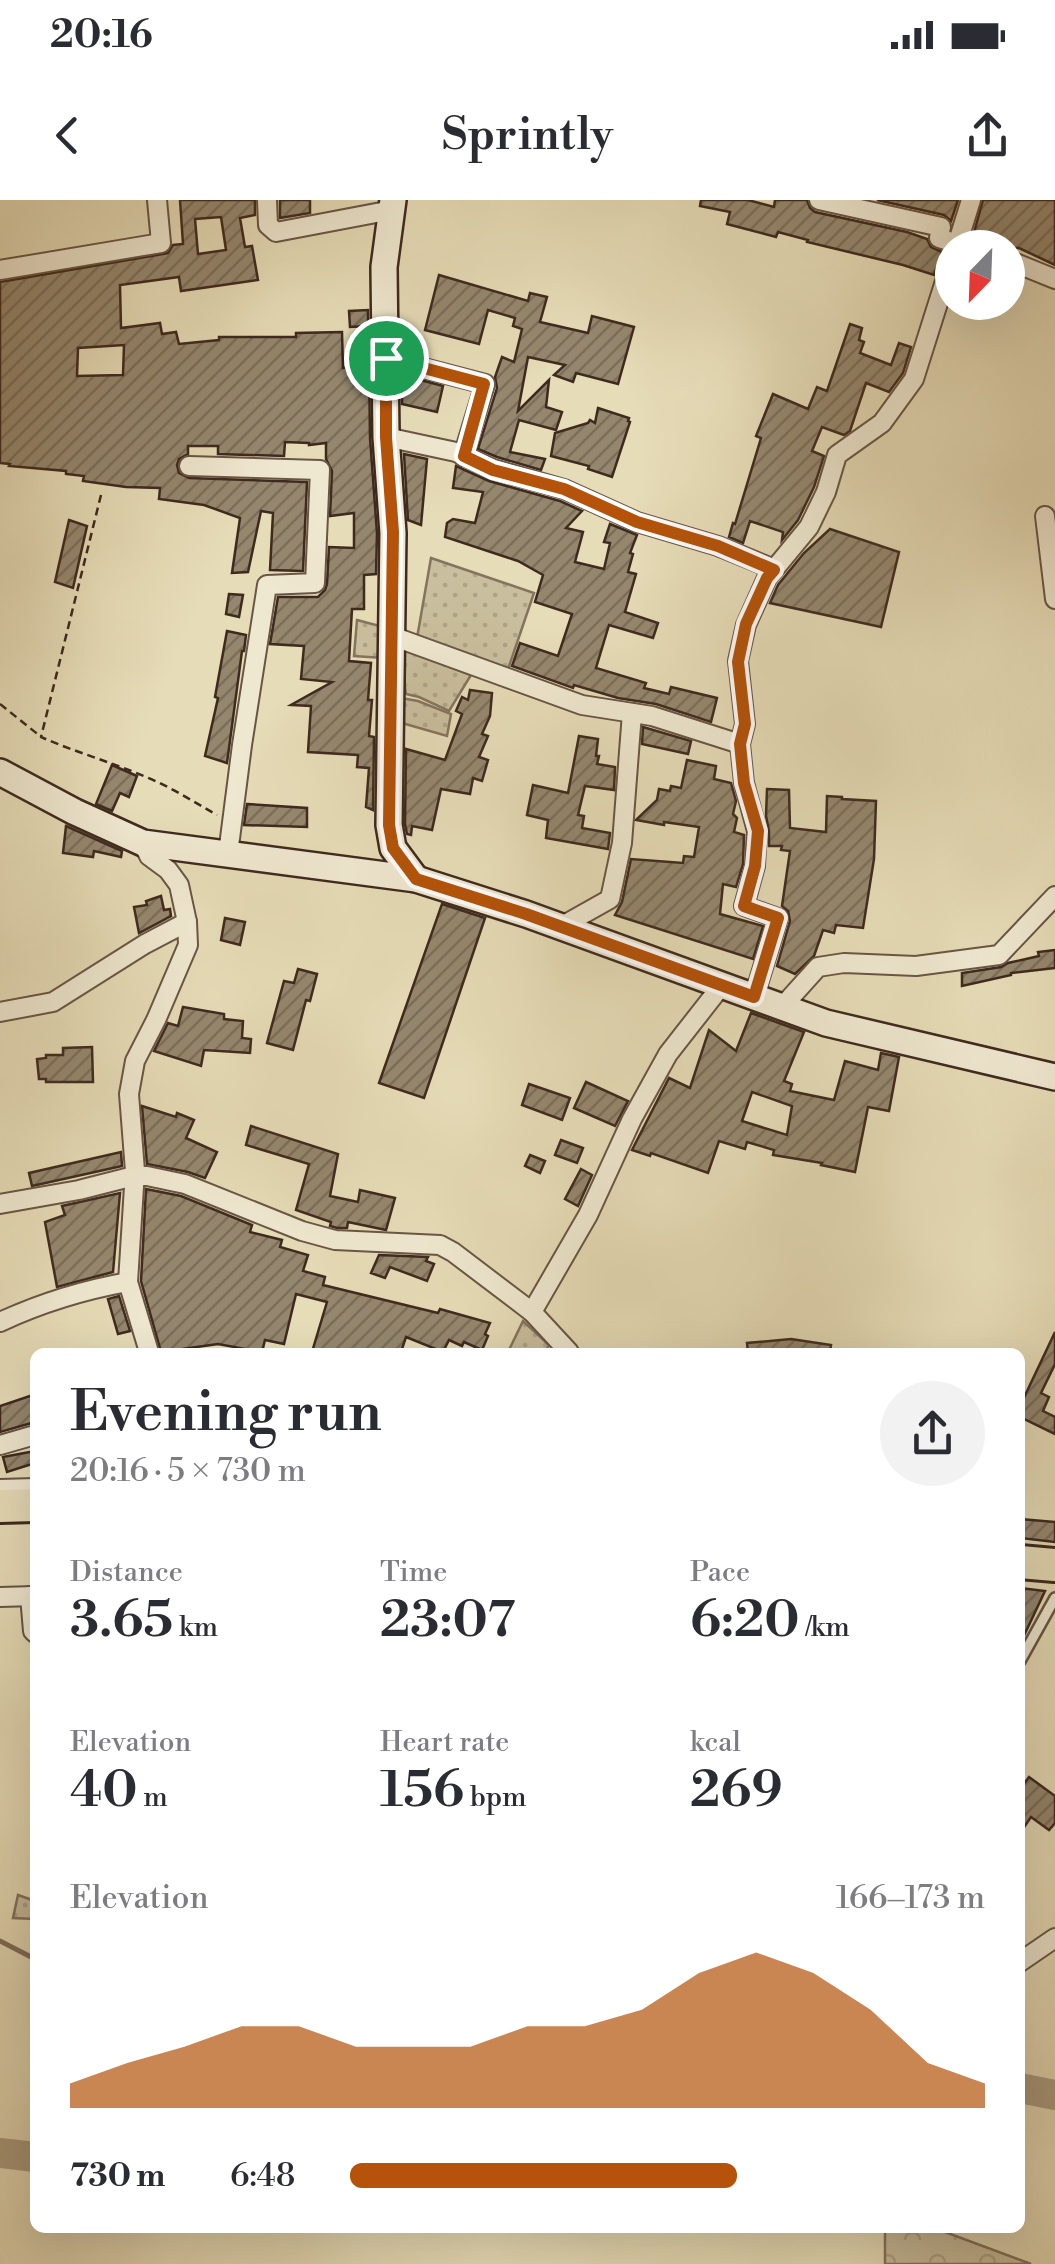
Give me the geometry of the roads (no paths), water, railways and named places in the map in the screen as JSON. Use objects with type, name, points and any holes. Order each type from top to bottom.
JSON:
[{"type":"highway","points":[[0,1506],[30,1505]]},
{"type":"highway","points":[[1025,1562],[1055,1565]]},
{"type":"main road","points":[[393,205],[384,268],[386,437],[393,532],[389,825],[393,848],[416,879]]},
{"type":"main road","points":[[0,772],[143,843],[416,879],[562,926],[826,1023],[1055,1077]]},
{"type":"street","points":[[0,270],[161,243],[157,200]]},
{"type":"street","points":[[267,200],[268,225],[276,232],[393,205]]},
{"type":"street","points":[[819,200],[855,204],[940,230]]},
{"type":"street","points":[[964,230],[971,200]]},
{"type":"street","points":[[1025,267],[1055,280]]},
{"type":"street","points":[[754,997],[778,918],[744,906],[755,866],[758,831],[744,783],[740,744],[745,724],[738,662],[746,624],[767,578],[809,527],[826,492],[837,455],[882,422],[914,379],[935,318]]},
{"type":"street","points":[[386,358],[484,384],[464,456]]},
{"type":"street","points":[[386,437],[464,456],[493,470],[564,489],[637,522],[718,546],[774,570]]},
{"type":"street","points":[[189,466],[320,470],[315,583],[268,585],[228,854]]},
{"type":"street","points":[[1044,516],[1055,599]]},
{"type":"street","points":[[392,636],[582,705],[652,716],[740,744]]},
{"type":"street","points":[[562,926],[610,899],[622,843],[632,713]]},
{"type":"street","points":[[143,843],[149,856],[168,870],[179,885],[188,946],[135,1062],[130,1094],[134,1176],[128,1282],[148,1348]]},
{"type":"street","points":[[782,1007],[818,967],[916,966],[998,955],[1046,913],[1055,896]]},
{"type":"street","points":[[0,1012],[52,1002],[187,922]]},
{"type":"street","points":[[532,1312],[588,1214],[632,1118],[668,1054],[722,985]]},
{"type":"street","points":[[0,1204],[134,1176],[185,1184],[302,1231],[335,1240],[440,1245],[532,1312],[564,1348]]},
{"type":"street","points":[[0,1322],[90,1289],[128,1282]]},
{"type":"street","points":[[0,1445],[30,1436]]},
{"type":"street","points":[[0,1489],[30,1488]]},
{"type":"street","points":[[0,1520],[30,1520]]},
{"type":"street","points":[[0,1596],[30,1596]]},
{"type":"street","points":[[1025,1959],[1055,1938]]},
{"type":"lane","points":[[1025,1652],[1055,1598]]},
{"type":"waterway","points":[[0,1941],[30,1956]]},
{"type":"waterway","points":[[1025,2089],[1055,2095]]},
{"type":"waterway","points":[[0,2153],[30,2156]]}]
